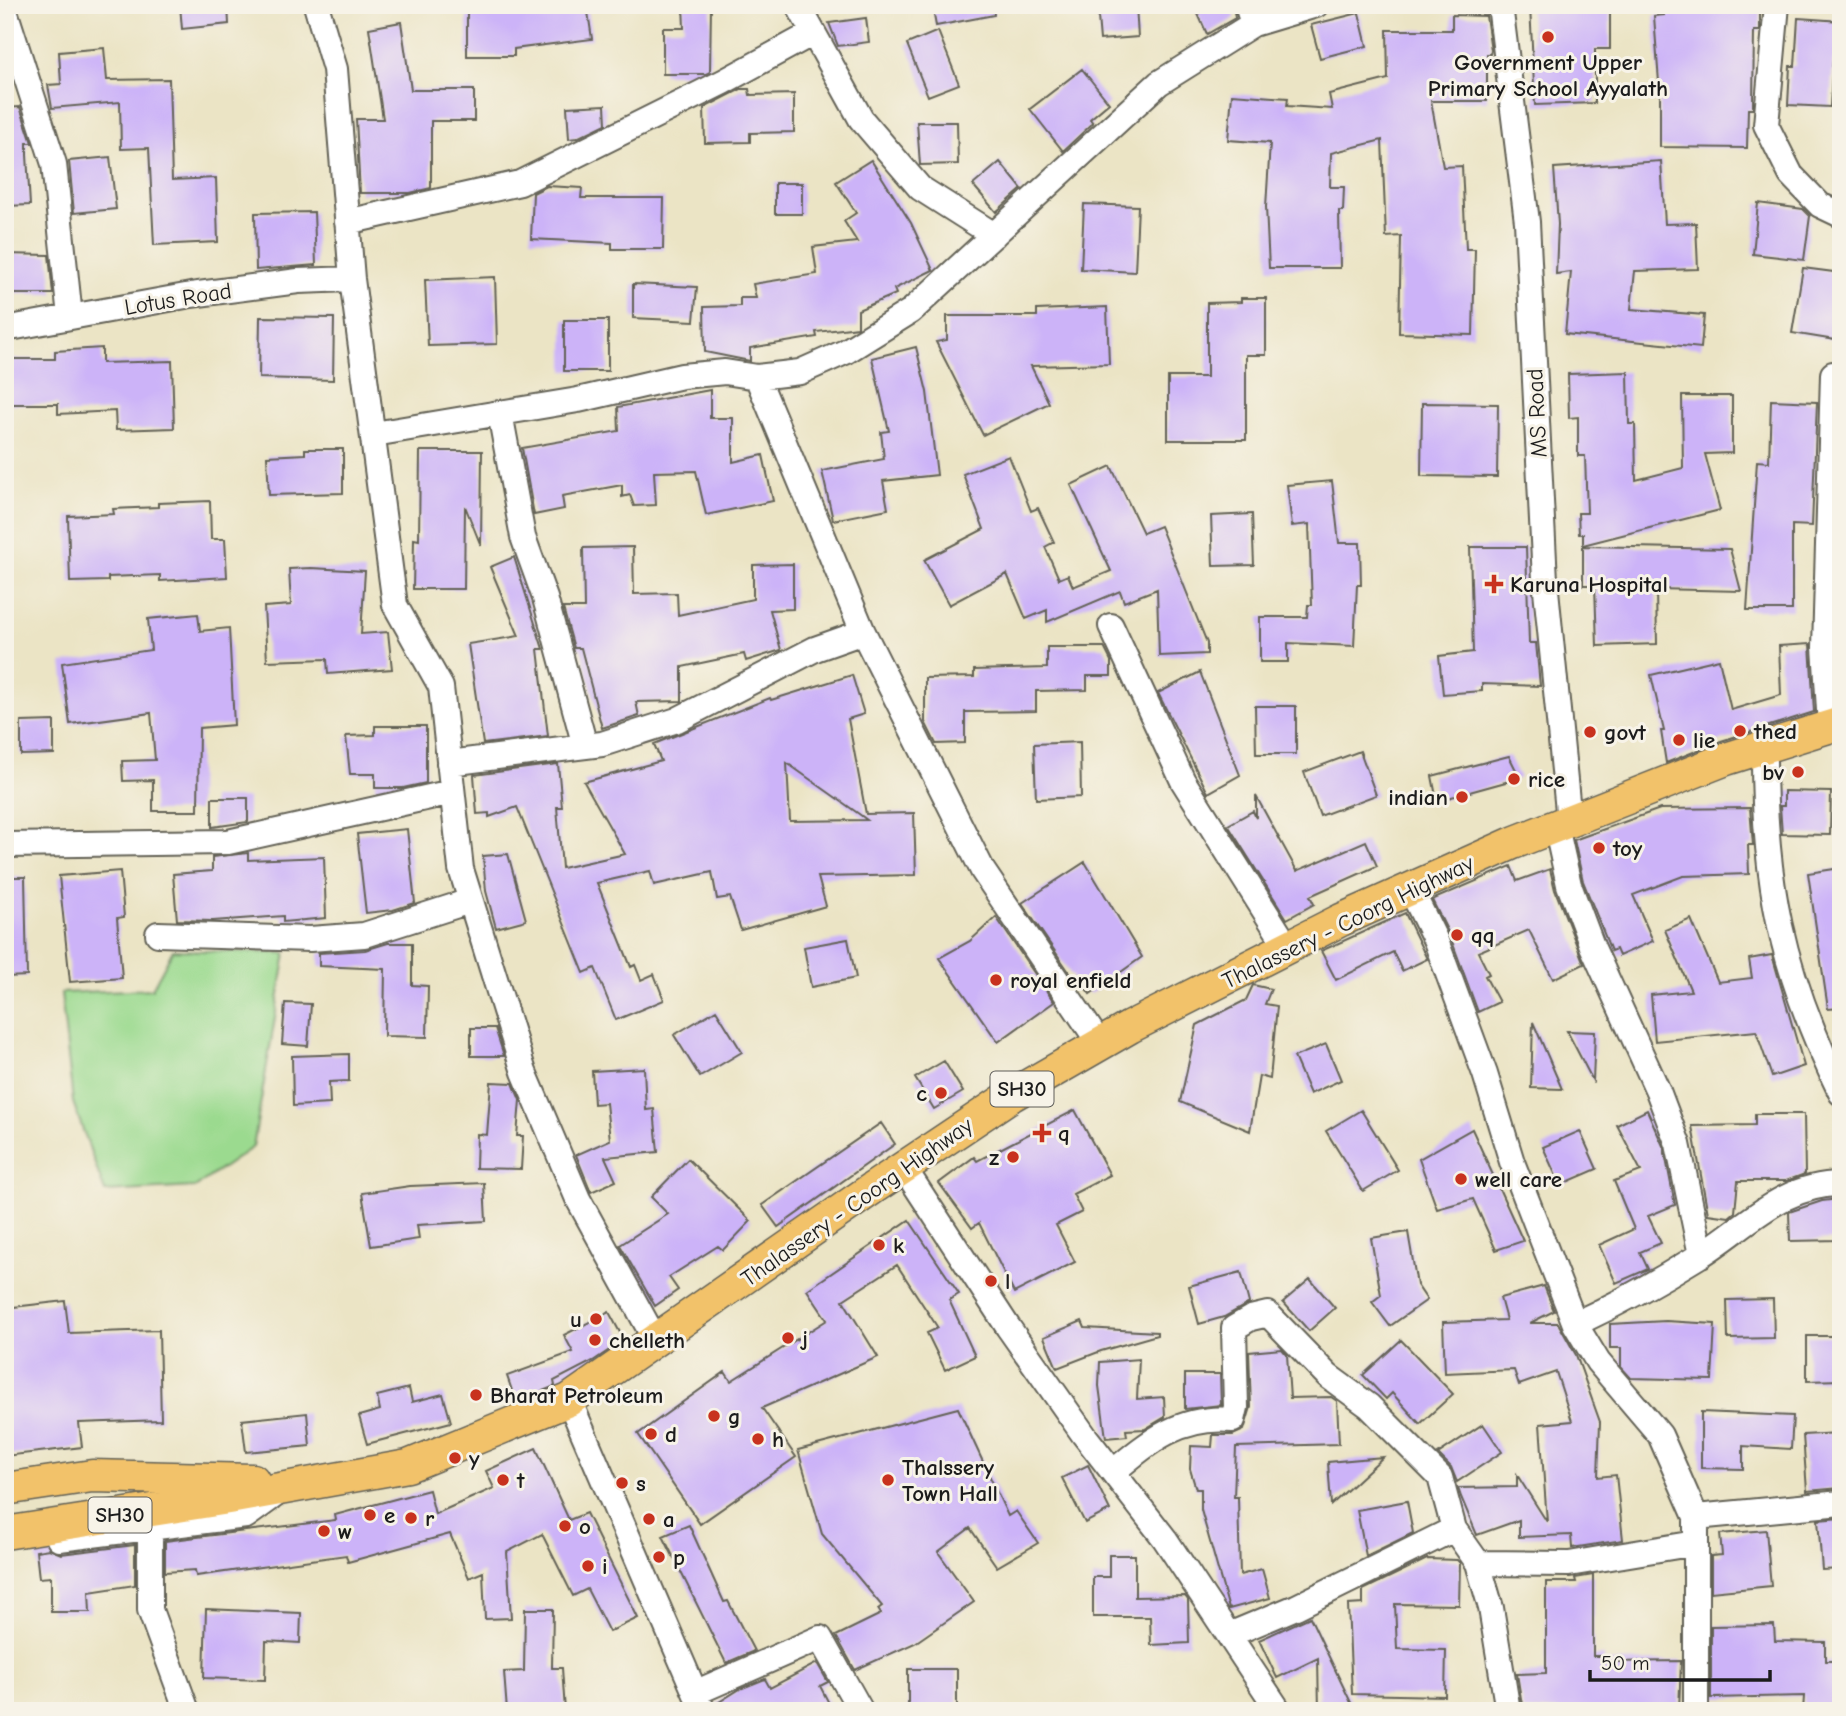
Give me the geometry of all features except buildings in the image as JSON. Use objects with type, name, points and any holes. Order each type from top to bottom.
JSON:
[{"type":"main road","name":"Thalassery - Coorg Highway","points":[[5,1533],[235,1497],[408,1466],[569,1400],[1039,1077],[1100,1044],[1288,948],[1411,890],[1562,824],[1764,746],[1835,724]]},
{"type":"main road","points":[[5,1489],[92,1476],[317,1481]]},
{"type":"street","points":[[316,5],[335,69],[352,279],[396,605],[441,687],[461,869],[524,1072],[578,1199],[656,1341]]},
{"type":"street","points":[[799,5],[861,119],[920,188],[994,236]]},
{"type":"street","points":[[374,435],[578,400],[682,376],[724,372],[757,377],[800,372],[845,352],[911,311],[1159,83],[1250,14],[1316,5]]},
{"type":"street","name":"MS Road","points":[[1500,5],[1527,222],[1545,580],[1562,824],[1569,885],[1591,946],[1658,1091],[1678,1144],[1701,1255]]},
{"type":"street","points":[[1777,5],[1766,125],[1791,175],[1820,205],[1841,215]]},
{"type":"street","points":[[5,11],[54,164],[69,317]]},
{"type":"street","points":[[347,222],[520,183],[723,82],[813,33]]},
{"type":"street","name":"Lotus Road","points":[[5,329],[191,295],[298,281],[352,279]]},
{"type":"street","points":[[1835,724],[1825,647],[1833,374],[1841,374]]},
{"type":"street","points":[[757,377],[863,632],[983,871],[1100,1044]]},
{"type":"street","points":[[500,413],[523,537],[545,598],[585,746]]},
{"type":"street","points":[[1111,625],[1184,781],[1288,948]]},
{"type":"street","points":[[449,763],[602,744],[677,720],[815,649],[863,632]]},
{"type":"street","points":[[1764,746],[1763,818],[1772,893],[1783,950],[1812,1034],[1841,1093]]},
{"type":"street","points":[[5,845],[228,842],[452,792]]},
{"type":"street","points":[[1411,890],[1436,941],[1485,1074],[1512,1162],[1575,1324],[1598,1362],[1660,1435],[1696,1517],[1696,1711]]},
{"type":"street","points":[[158,934],[310,939],[363,935],[470,901]]},
{"type":"street","points":[[904,1168],[1007,1327],[1165,1539],[1279,1711]]},
{"type":"street","points":[[1575,1324],[1619,1303],[1701,1255],[1748,1219],[1786,1195],[1825,1184],[1841,1184]]},
{"type":"street","points":[[1113,1472],[1142,1448],[1180,1424],[1212,1418],[1233,1420],[1236,1407],[1234,1328],[1251,1318],[1268,1314],[1328,1376],[1368,1406],[1440,1477],[1454,1529],[1478,1563],[1496,1635],[1508,1711]]},
{"type":"street","points":[[569,1400],[700,1701],[820,1638],[861,1711]]},
{"type":"street","points":[[5,1547],[246,1516],[286,1487]]},
{"type":"street","points":[[1696,1517],[1841,1503]]},
{"type":"street","points":[[150,1528],[150,1610],[187,1711]]},
{"type":"street","points":[[1229,1635],[1296,1607],[1454,1529]]},
{"type":"street","points":[[1478,1563],[1569,1564],[1696,1543]]},
{"type":"green space","points":[[173,950],[286,953],[253,1147],[195,1187],[105,1192],[73,1102],[61,993],[152,989]]},
{"type":"place","name":"Government Upper Primary School Ayyalath","points":[[1548,37]]},
{"type":"place","name":"Karuna Hospital","points":[[1494,584]]},
{"type":"place","name":"thed","points":[[1740,731]]},
{"type":"place","name":"govt","points":[[1590,732]]},
{"type":"place","name":"lie","points":[[1679,740]]},
{"type":"place","name":"bv","points":[[1798,772]]},
{"type":"place","name":"rice","points":[[1514,779]]},
{"type":"place","name":"indian","points":[[1462,797]]},
{"type":"place","name":"toy","points":[[1599,848]]},
{"type":"place","name":"qq","points":[[1457,935]]},
{"type":"place","name":"royal enfield","points":[[996,980]]},
{"type":"place","name":"c","points":[[941,1093]]},
{"type":"place","name":"q","points":[[1042,1133]]},
{"type":"place","name":"z","points":[[1013,1157]]},
{"type":"place","name":"well care","points":[[1461,1179]]},
{"type":"place","name":"k","points":[[879,1245]]},
{"type":"place","name":"l","points":[[991,1281]]},
{"type":"place","name":"u","points":[[596,1319]]},
{"type":"place","name":"j","points":[[788,1338]]},
{"type":"place","name":"chelleth","points":[[595,1340]]},
{"type":"place","name":"Bharat Petroleum","points":[[476,1395]]},
{"type":"place","name":"g","points":[[714,1416]]},
{"type":"place","name":"d","points":[[651,1434]]},
{"type":"place","name":"h","points":[[758,1439]]},
{"type":"place","name":"y","points":[[455,1458]]},
{"type":"place","name":"t","points":[[503,1480]]},
{"type":"place","name":"Thalssery Town Hall","points":[[888,1480]]},
{"type":"place","name":"s","points":[[622,1483]]},
{"type":"place","name":"e","points":[[370,1515]]},
{"type":"place","name":"r","points":[[411,1518]]},
{"type":"place","name":"a","points":[[649,1519]]},
{"type":"place","name":"o","points":[[565,1526]]},
{"type":"place","name":"w","points":[[324,1531]]},
{"type":"place","name":"p","points":[[659,1557]]},
{"type":"place","name":"i","points":[[588,1566]]}]
